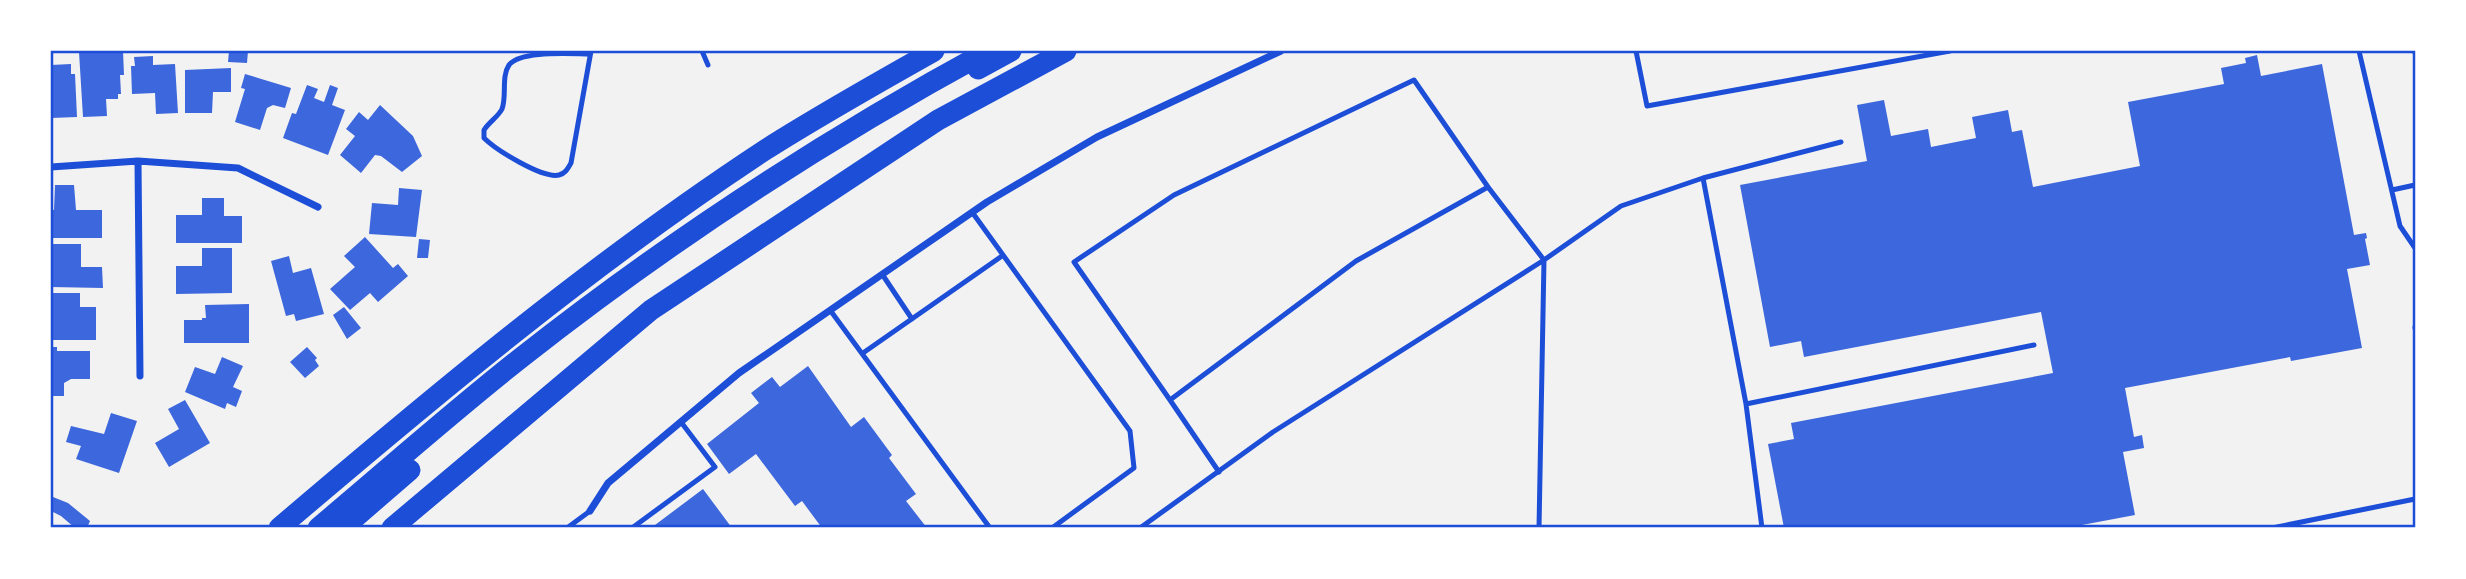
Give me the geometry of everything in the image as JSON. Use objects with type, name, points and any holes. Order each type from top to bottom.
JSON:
[{"type":"highway","points":[[279,528],[426,403],[624,250],[765,150],[934,51]]},
{"type":"highway","points":[[318,528],[521,358],[637,271],[748,192],[911,93],[988,51]]},
{"type":"highway","points":[[342,528],[514,381],[612,302],[862,132],[1011,51]]},
{"type":"highway","points":[[392,528],[651,310],[938,120],[1066,51]]},
{"type":"street","points":[[590,511],[608,483],[739,373],[972,212],[1097,137],[1281,51]]},
{"type":"street","points":[[138,161],[139,376]]},
{"type":"street","points":[[51,167],[138,161],[237,168],[318,207]]},
{"type":"lane","points":[[702,51],[708,65]]},
{"type":"lane","points":[[1636,51],[1647,106],[1950,51]]},
{"type":"lane","points":[[2358,51],[2400,226],[2415,248]]},
{"type":"lane","points":[[590,52],[571,163],[566,172],[558,176],[541,173],[492,146],[484,138],[484,130],[497,117],[503,106],[509,65],[529,55],[590,52]]},
{"type":"lane","points":[[1219,471],[1074,262],[1174,195],[1415,80],[1488,187],[1544,260],[1539,528]]},
{"type":"lane","points":[[1140,528],[1273,432],[1544,260],[1620,206],[1703,178],[1841,142]]},
{"type":"lane","points":[[1703,178],[1746,404],[1762,528]]},
{"type":"lane","points":[[2392,190],[2415,186]]},
{"type":"lane","points":[[1170,400],[1356,261],[1488,187]]},
{"type":"lane","points":[[972,212],[1130,431],[1134,468],[1052,528]]},
{"type":"lane","points":[[863,353],[1002,256]]},
{"type":"lane","points":[[882,274],[912,318]]},
{"type":"lane","points":[[830,310],[990,528]]},
{"type":"lane","points":[[1746,404],[2034,345]]},
{"type":"lane","points":[[632,528],[715,467],[681,422]]},
{"type":"lane","points":[[2272,528],[2415,499]]},
{"type":"lane","points":[[567,528],[590,511]]},
{"type":"building","points":[[123,51],[124,75],[120,75],[121,94],[118,94],[118,99],[106,99],[107,116],[83,117],[79,52]]},
{"type":"building","points":[[229,51],[248,51],[247,63],[228,62]]},
{"type":"building","points":[[2257,55],[2261,76],[2322,64],[2354,235],[2366,233],[2367,238],[2370,265],[2347,269],[2362,348],[2291,361],[2290,357],[2125,388],[2134,437],[2142,435],[2144,448],[2123,452],[2135,515],[2066,528],[1784,528],[1768,444],[1794,439],[1791,423],[2053,373],[2041,312],[1804,357],[1801,341],[1770,347],[1740,185],[1867,161],[1857,105],[1884,100],[1891,136],[1928,129],[1931,147],[1976,138],[1972,117],[2008,110],[2012,132],[2022,130],[2033,187],[2140,166],[2128,102],[2224,84],[2221,68],[2246,63],[2245,58]]},
{"type":"building","points":[[153,56],[153,65],[175,64],[178,113],[156,114],[155,93],[132,94],[131,66],[135,66],[134,57]]},
{"type":"building","points":[[71,64],[71,74],[75,74],[77,117],[51,118],[51,65]]},
{"type":"building","points":[[231,68],[231,92],[213,92],[212,113],[185,113],[185,70]]},
{"type":"building","points":[[245,74],[291,88],[285,108],[273,105],[267,108],[260,130],[235,122],[245,89],[241,88]]},
{"type":"building","points":[[307,85],[318,89],[314,98],[324,102],[330,85],[338,88],[332,105],[345,110],[328,155],[283,138],[292,113],[296,114]]},
{"type":"building","points":[[380,105],[413,136],[422,156],[402,172],[381,156],[375,155],[361,173],[340,155],[355,136],[346,129],[359,112],[368,120]]},
{"type":"building","points":[[55,185],[74,185],[76,210],[102,210],[102,238],[51,238],[51,210],[54,210]]},
{"type":"building","points":[[399,188],[422,190],[416,237],[369,234],[372,203],[398,205]]},
{"type":"building","points":[[202,198],[224,198],[224,216],[242,216],[242,243],[176,243],[176,215],[202,215]]},
{"type":"building","points":[[365,237],[393,268],[398,264],[408,276],[378,302],[370,293],[350,310],[330,289],[355,267],[344,256]]},
{"type":"building","points":[[419,239],[430,240],[428,258],[417,258]]},
{"type":"building","points":[[51,244],[81,244],[81,267],[102,267],[103,288],[51,287]]},
{"type":"building","points":[[202,248],[232,248],[232,293],[176,294],[176,266],[202,266]]},
{"type":"building","points":[[289,256],[293,273],[311,268],[324,314],[296,321],[294,314],[286,316],[271,261]]},
{"type":"building","points":[[51,293],[80,293],[80,307],[96,307],[96,340],[51,340]]},
{"type":"building","points":[[249,304],[249,343],[184,343],[184,320],[206,318],[205,305]]},
{"type":"building","points":[[344,307],[361,328],[347,339],[333,315]]},
{"type":"building","points":[[51,347],[57,347],[57,351],[90,351],[90,379],[71,379],[64,383],[64,396],[51,396]]},
{"type":"building","points":[[307,347],[317,358],[315,360],[319,366],[305,378],[290,362]]},
{"type":"building","points":[[222,357],[243,366],[233,387],[242,391],[236,407],[227,403],[225,409],[185,392],[195,367],[215,374]]},
{"type":"building","points":[[808,366],[851,427],[864,417],[892,455],[889,458],[916,494],[906,501],[927,528],[822,528],[802,501],[795,506],[756,454],[729,474],[707,444],[759,403],[751,393],[772,377],[780,387]]},
{"type":"building","points":[[185,400],[210,443],[169,467],[155,443],[179,429],[168,409]]},
{"type":"building","points":[[111,413],[137,421],[119,473],[76,459],[81,446],[66,442],[71,426],[104,434]]},
{"type":"building","points":[[703,489],[732,528],[651,528]]},
{"type":"building","points":[[53,497],[68,503],[90,521],[87,528],[75,528],[51,511]]}]
